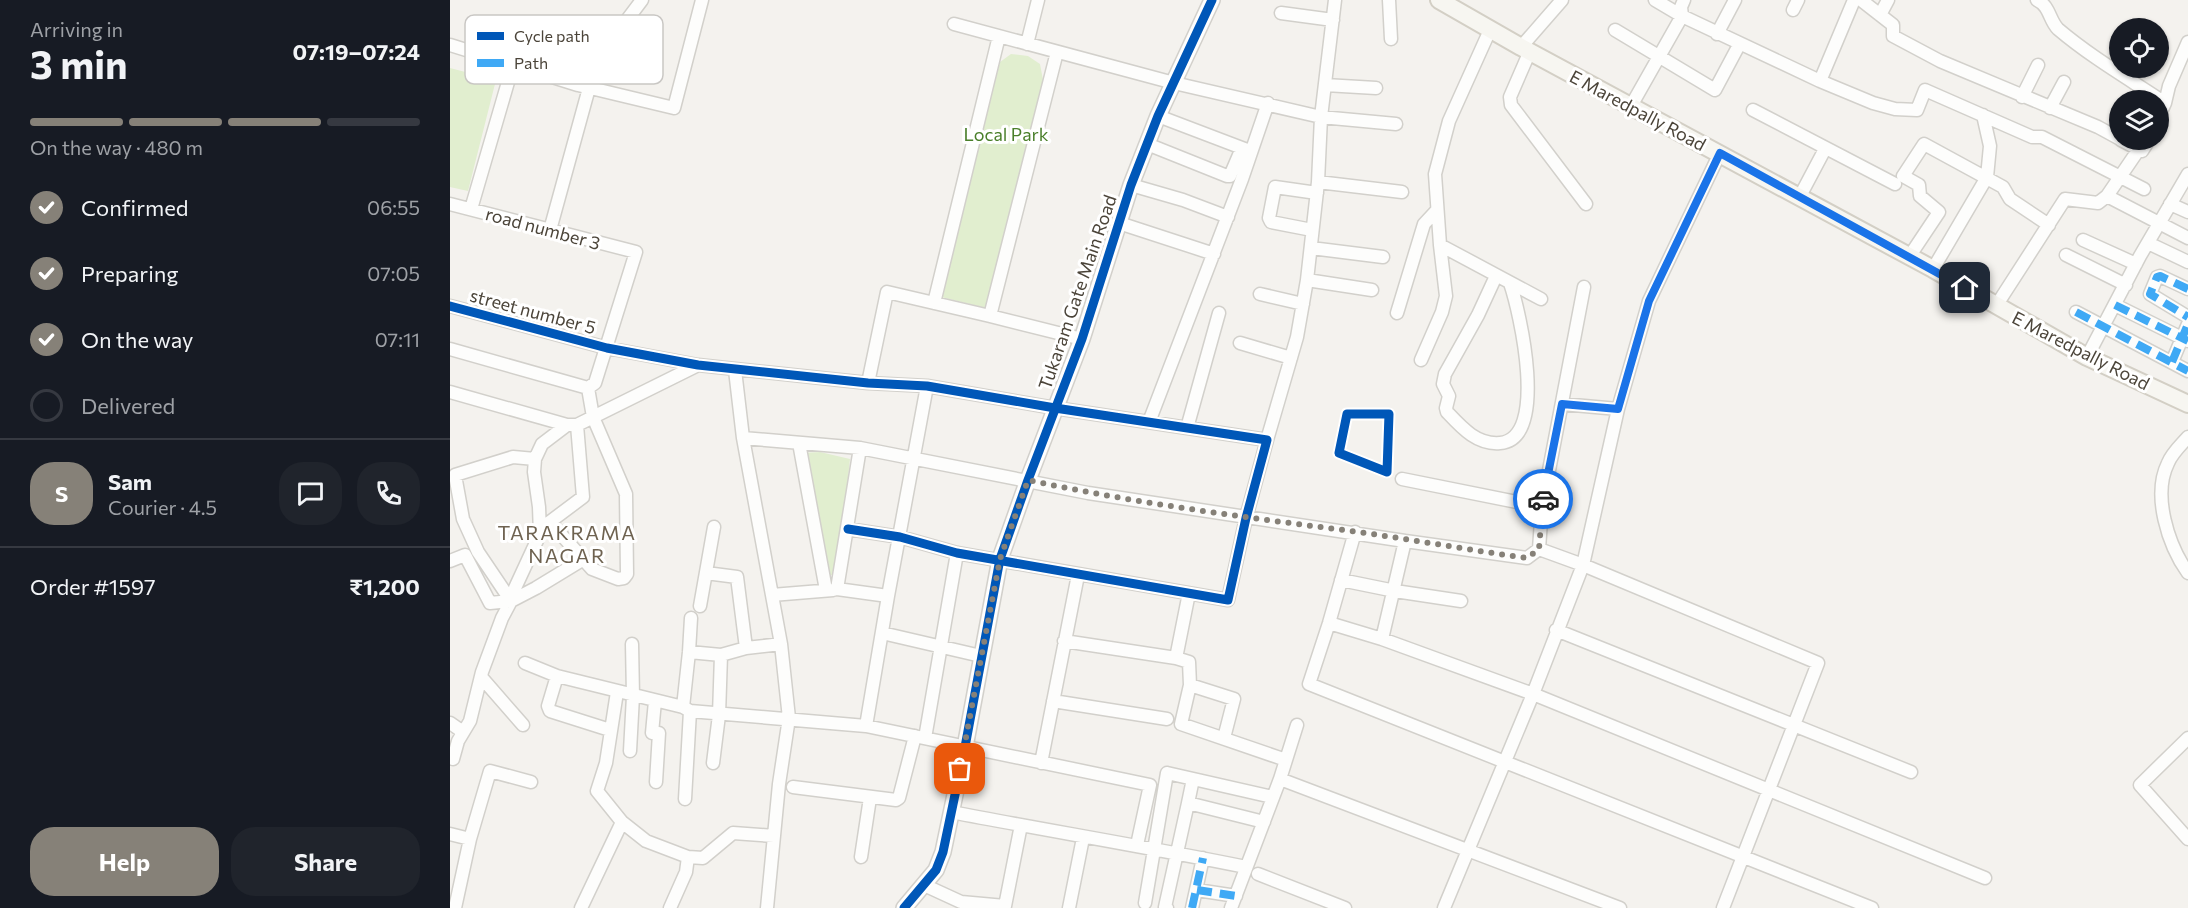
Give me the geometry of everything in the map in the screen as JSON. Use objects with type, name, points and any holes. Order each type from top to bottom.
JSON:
[{"type":"main road","name":"E Maredpally Road","points":[[1439,0],[1459,6],[1490,30],[1933,269],[2087,357],[2188,404]]},
{"type":"street","points":[[632,15],[642,0]]},
{"type":"street","points":[[576,84],[674,108],[702,0]]},
{"type":"street","points":[[1027,44],[1038,0]]},
{"type":"street","name":"Tukaram Gate Main Road","points":[[904,908],[936,870],[943,852],[1000,559],[1082,339],[1131,185],[1158,116],[1212,0]]},
{"type":"street","points":[[1389,0],[1392,39]]},
{"type":"street","points":[[1562,0],[1526,49],[1510,97],[1511,105],[1586,204]]},
{"type":"street","points":[[1655,0],[1739,45],[1872,103],[1895,109],[1917,110],[1926,90],[2032,137],[2042,136],[2144,189]]},
{"type":"street","points":[[1631,106],[1682,16],[1681,7],[1684,0]]},
{"type":"street","points":[[1717,34],[1736,0]]},
{"type":"street","points":[[1820,81],[1854,0]]},
{"type":"street","points":[[1861,0],[1893,25],[1893,36],[1940,61],[2109,133]]},
{"type":"street","points":[[1880,15],[1888,0]]},
{"type":"street","points":[[2037,0],[2044,3],[2055,26],[2084,50],[2145,90]]},
{"type":"street","points":[[848,529],[900,537],[957,553],[1228,600],[1246,518],[1291,358],[1303,304],[1317,187],[1330,11],[1281,13]]},
{"type":"street","points":[[954,24],[1174,83],[1322,117],[1396,124]]},
{"type":"street","points":[[1421,360],[1445,303],[1446,281],[1440,245],[1435,174],[1449,121],[1490,30]]},
{"type":"street","points":[[1615,30],[1714,90],[1739,45]]},
{"type":"street","points":[[934,303],[999,36]]},
{"type":"street","points":[[2168,90],[2188,42]]},
{"type":"street","points":[[450,45],[465,50]]},
{"type":"street","points":[[990,316],[1057,52]]},
{"type":"street","points":[[2022,97],[2038,65]]},
{"type":"street","points":[[2050,108],[2064,82]]},
{"type":"street","points":[[471,209],[507,84]]},
{"type":"street","points":[[1325,85],[1376,88]]},
{"type":"street","points":[[550,230],[583,86]]},
{"type":"street","points":[[1147,144],[1230,176],[1247,149],[1268,103]]},
{"type":"street","points":[[1753,110],[1895,184]]},
{"type":"street","points":[[1933,269],[1988,177],[1990,146],[1983,115]]},
{"type":"street","points":[[1158,116],[1247,149]]},
{"type":"street","points":[[1909,257],[1939,212],[1920,196],[1919,185],[1903,176],[1924,144],[1988,177],[2003,187],[2010,199],[2049,225]]},
{"type":"street","points":[[1149,422],[1228,217],[1247,149]]},
{"type":"street","points":[[1799,198],[1825,149]]},
{"type":"street","points":[[1996,306],[2065,199],[2098,203],[2107,196],[2138,150]]},
{"type":"street","points":[[1444,908],[1533,694],[1583,565],[1618,409],[1649,301],[1720,153]]},
{"type":"street","points":[[2087,357],[2136,264],[2188,174]]},
{"type":"street","points":[[1131,185],[1183,200],[1228,217]]},
{"type":"street","points":[[1312,230],[1271,222],[1269,218],[1275,187],[1402,192]]},
{"type":"street","points":[[2107,196],[2188,238]]},
{"type":"street","name":"road number 3","points":[[450,204],[636,252],[607,348]]},
{"type":"street","points":[[2170,204],[2188,212]]},
{"type":"street","points":[[1397,313],[1424,224],[1437,210]]},
{"type":"street","points":[[1119,223],[1214,254]]},
{"type":"street","points":[[2083,240],[2136,264]]},
{"type":"street","points":[[2148,243],[2188,262]]},
{"type":"street","points":[[1440,245],[1541,299]]},
{"type":"street","points":[[1311,248],[1383,257]]},
{"type":"street","points":[[2066,255],[2126,285]]},
{"type":"street","points":[[1496,276],[1479,315],[1445,374],[1443,384],[1449,396],[1447,412],[1471,436],[1490,443],[1512,441],[1522,426],[1527,404],[1526,360],[1517,304],[1510,283]]},
{"type":"street","points":[[2188,290],[2160,276],[2157,277],[2150,294],[2188,317]]},
{"type":"street","points":[[1307,280],[1372,290]]},
{"type":"street","points":[[743,438],[860,448],[1088,492],[1246,518],[1527,558],[1539,549],[1542,507],[1584,287]]},
{"type":"street","points":[[868,383],[887,292],[1082,339]]},
{"type":"street","points":[[1260,294],[1303,304]]},
{"type":"street","points":[[2115,305],[2185,340]]},
{"type":"street","name":"street number 5","points":[[450,306],[607,348],[698,365],[868,383],[927,386],[1267,440]]},
{"type":"street","points":[[2076,312],[2188,371]]},
{"type":"street","points":[[1187,428],[1219,313]]},
{"type":"street","points":[[2172,362],[2185,340],[2188,324]]},
{"type":"street","points":[[1240,343],[1291,358]]},
{"type":"street","points":[[588,388],[595,382],[607,348]]},
{"type":"street","points":[[450,350],[588,388]]},
{"type":"street","points":[[588,388],[593,417],[626,494],[629,566],[624,578],[618,579],[592,569],[545,526],[534,472],[535,459],[542,444],[572,425],[593,417],[698,365]]},
{"type":"street","points":[[735,370],[743,438],[781,644],[789,718],[767,908]]},
{"type":"street","points":[[867,726],[888,596],[927,386]]},
{"type":"street","points":[[450,392],[572,425]]},
{"type":"street","points":[[1562,404],[1618,409]]},
{"type":"street","points":[[450,758],[453,759],[458,741],[470,720],[482,672],[502,618],[545,526],[583,497],[572,425]]},
{"type":"street","points":[[2188,437],[2168,461],[2161,480],[2161,498],[2177,558],[2188,573]]},
{"type":"street","points":[[800,443],[832,590]]},
{"type":"street","points":[[832,590],[848,529],[860,448]]},
{"type":"street","points":[[511,601],[478,552],[463,519],[455,475],[513,457],[535,459]]},
{"type":"street","points":[[1401,479],[1542,507]]},
{"type":"street","points":[[700,606],[714,527]]},
{"type":"street","points":[[1355,532],[1309,684],[1872,908]]},
{"type":"street","points":[[1383,639],[1405,541]]},
{"type":"street","points":[[1539,549],[1583,565],[1818,663],[1722,908]]},
{"type":"street","points":[[793,786],[870,798],[898,799],[920,737],[942,646],[957,553]]},
{"type":"street","points":[[450,561],[465,555],[490,603],[511,601],[582,560]]},
{"type":"street","points":[[706,573],[737,577],[746,648]]},
{"type":"street","points":[[1041,763],[1078,574]]},
{"type":"street","points":[[1341,580],[1461,601]]},
{"type":"street","points":[[772,595],[832,590],[888,596]]},
{"type":"street","points":[[1176,658],[1190,593]]},
{"type":"street","points":[[685,799],[690,618]]},
{"type":"street","points":[[1329,623],[1383,639],[1533,694],[1985,878]]},
{"type":"street","points":[[1556,630],[1911,772]]},
{"type":"street","points":[[882,633],[981,656]]},
{"type":"street","points":[[1064,640],[1189,662],[1190,685],[1181,724],[1286,760]]},
{"type":"street","points":[[630,751],[633,696],[632,644]]},
{"type":"street","points":[[689,652],[721,655],[746,648],[781,644]]},
{"type":"street","points":[[712,763],[719,715],[721,655]]},
{"type":"street","points":[[525,663],[557,676],[686,709],[719,715],[789,718],[867,726],[1150,785],[1137,845]]},
{"type":"street","points":[[557,676],[548,706],[550,711],[610,730]]},
{"type":"street","points":[[482,678],[523,725]]},
{"type":"street","points":[[1190,685],[1234,699],[1224,738]]},
{"type":"street","points":[[616,692],[606,763],[597,791],[622,822],[646,841],[688,857],[703,858],[733,833],[774,836]]},
{"type":"street","points":[[1053,700],[1167,719]]},
{"type":"street","points":[[655,701],[652,733],[659,733],[656,782]]},
{"type":"street","points":[[450,723],[463,732]]},
{"type":"street","points":[[1231,908],[1280,779],[1297,725]]},
{"type":"street","points":[[2188,738],[2140,785],[2188,839]]},
{"type":"street","points":[[454,902],[490,771],[531,782]]},
{"type":"street","points":[[1193,779],[1166,908],[1144,905],[1167,773],[1272,797]]},
{"type":"street","points":[[1280,779],[1620,908]]},
{"type":"street","points":[[861,857],[870,798]]},
{"type":"street","points":[[1188,803],[1264,822]]},
{"type":"street","points":[[951,812],[1083,838],[1153,847],[1246,867]]},
{"type":"street","points":[[581,908],[622,822]]},
{"type":"street","points":[[924,885],[961,902],[1008,907],[1021,825]]},
{"type":"street","points":[[450,834],[470,839]]},
{"type":"street","points":[[1069,908],[1083,838]]},
{"type":"street","points":[[670,908],[686,872],[688,857]]},
{"type":"street","points":[[1192,908],[1203,858]]},
{"type":"street","points":[[1258,874],[1345,908]]},
{"type":"street","points":[[1197,890],[1236,896]]},
{"type":"green space","name":"Local Park","points":[[1011,54],[1028,56],[1040,64],[1043,80],[986,308],[941,297],[1000,62]]},
{"type":"green space","points":[[450,68],[465,72],[465,84],[495,84],[468,191],[450,187]]},
{"type":"green space","points":[[820,452],[850,459],[838,571],[832,575],[821,575],[802,453]]},
{"type":"marked path","points":[[2188,289],[2160,276],[2157,277],[2150,294],[2188,317]]},
{"type":"marked path","points":[[2115,305],[2188,341]]},
{"type":"marked path","points":[[2076,312],[2188,371]]},
{"type":"marked path","points":[[2172,362],[2188,324]]},
{"type":"marked path","points":[[1192,908],[1203,858]]},
{"type":"marked path","points":[[1197,890],[1236,896]]},
{"type":"cycle path","points":[[904,908],[936,870],[943,852],[1000,559],[1082,339],[1131,185],[1158,116],[1212,0]]},
{"type":"cycle path","points":[[450,306],[607,348],[698,365],[868,383],[927,386],[1267,440],[1246,518],[1228,600],[957,553],[900,537],[848,529]]},
{"type":"cycle path","points":[[1347,414],[1389,414],[1387,472],[1339,453],[1347,414]]},
{"type":"way so far","points":[[960,769],[1000,559],[1028,480],[1246,518],[1527,558],[1539,549],[1543,499]]},
{"type":"district","name":"TARAKRAMA NAGAR","points":[[567,544]]},
{"type":"route","points":[[1543,499],[1562,404],[1618,409],[1649,301],[1720,153],[1965,288]]}]
